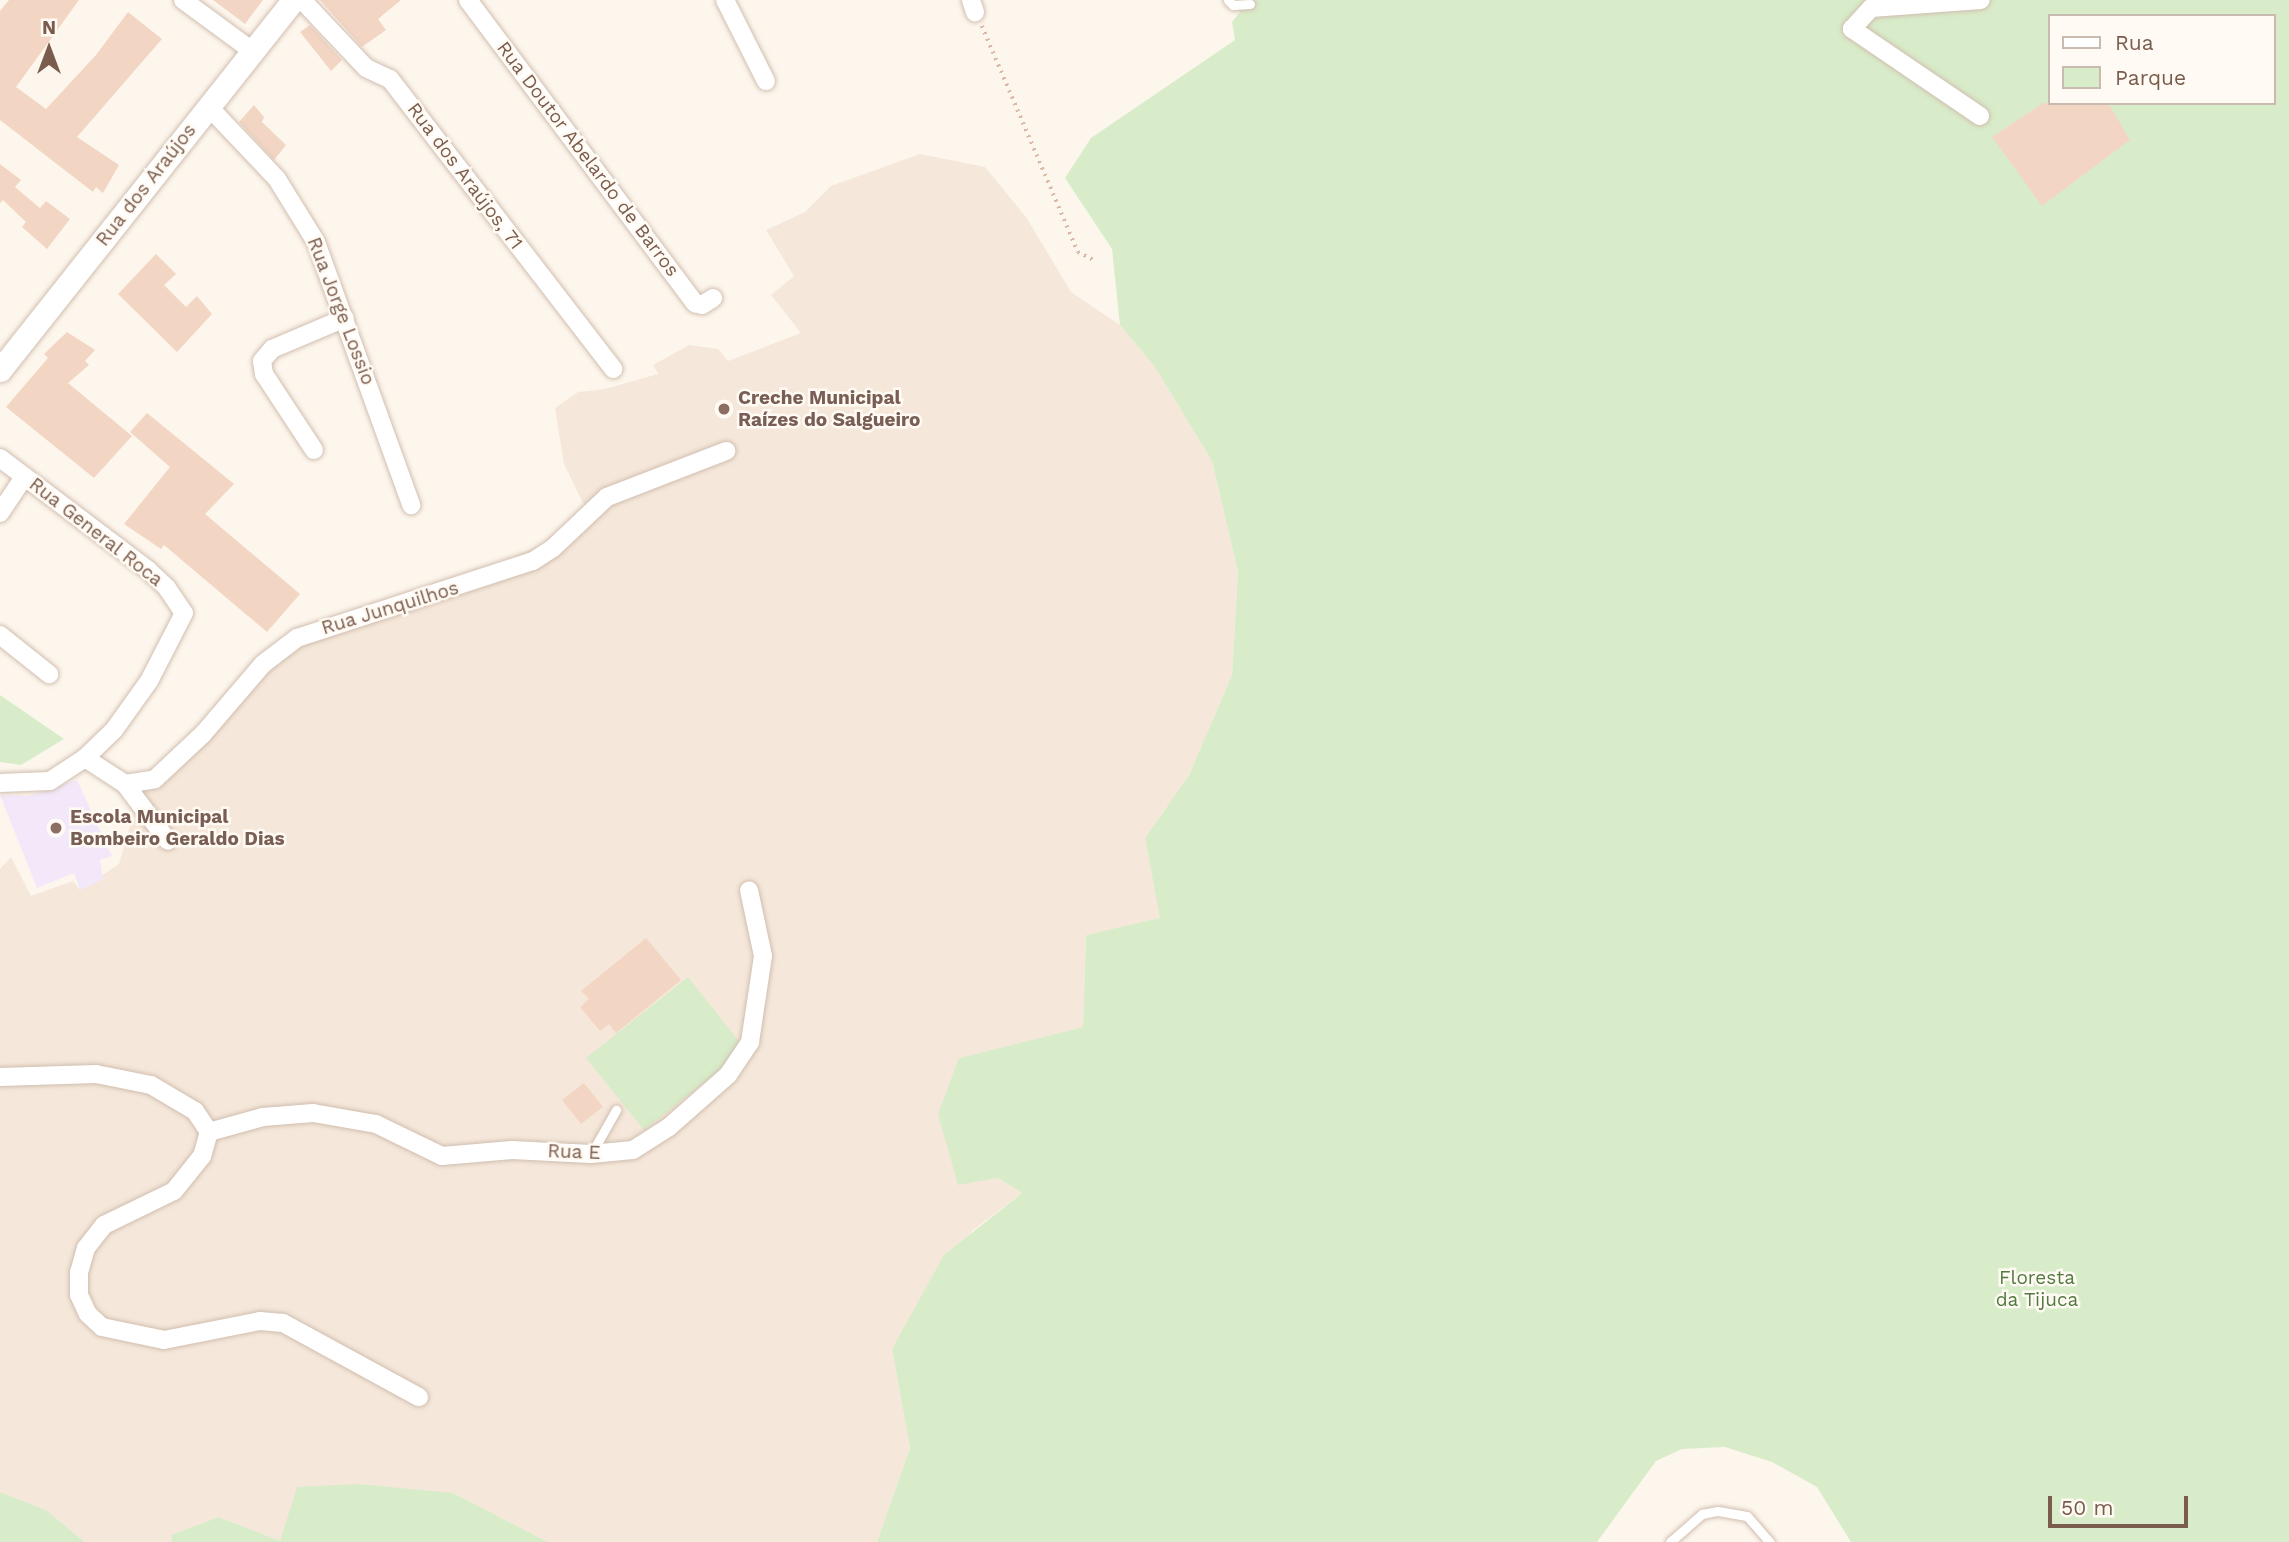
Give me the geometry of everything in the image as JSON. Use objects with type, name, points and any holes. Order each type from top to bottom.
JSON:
[{"type":"street","points":[[183,0],[251,50]]},
{"type":"street","name":"Rua dos Araújos","points":[[0,370],[293,0]]},
{"type":"street","name":"Rua dos Araújos, 71","points":[[302,0],[347,51],[397,87],[612,369]]},
{"type":"street","name":"Rua Doutor Abelardo de Barros","points":[[468,0],[695,303],[702,305],[713,298]]},
{"type":"street","points":[[1980,116],[1852,29],[1871,8],[1981,0]]},
{"type":"street","points":[[727,1],[766,80]]},
{"type":"street","name":"Rua Jorge Lossio","points":[[208,106],[298,207],[316,242],[411,505]]},
{"type":"street","points":[[314,450],[264,374],[262,361],[272,349],[345,318]]},
{"type":"street","name":"Rua Junquilhos","points":[[125,783],[155,779],[170,768],[263,664],[297,638],[533,561],[553,548],[607,497],[726,451]]},
{"type":"street","name":"Rua General Roca","points":[[0,458],[148,570],[167,588],[184,613],[149,681],[114,730],[85,758]]},
{"type":"street","points":[[0,513],[24,477]]},
{"type":"street","points":[[0,635],[49,674]]},
{"type":"street","points":[[0,783],[50,781],[85,758],[125,783],[168,841]]},
{"type":"street","name":"Rua E","points":[[209,1132],[263,1117],[313,1113],[376,1124],[442,1156],[512,1150],[591,1154],[633,1150],[652,1140],[742,1058],[757,1010],[763,956],[749,890]]},
{"type":"street","points":[[0,1077],[96,1074],[151,1084],[195,1111],[209,1132],[202,1156],[174,1192],[104,1226],[86,1248],[79,1272],[79,1295],[88,1314],[102,1328],[164,1340],[260,1321],[283,1323],[419,1397]]},
{"type":"lane","points":[[1228,0],[1233,5],[1250,4]]},
{"type":"lane","points":[[591,1154],[616,1110]]},
{"type":"lane","points":[[1670,1542],[1702,1514],[1718,1511],[1747,1516],[1769,1542]]},
{"type":"path","points":[[973,6],[1078,252],[1094,260]]},
{"type":"shaded area","points":[[920,154],[985,167],[1026,217],[1071,292],[1120,325],[1155,367],[1212,461],[1238,572],[1232,675],[1189,775],[1145,838],[1161,918],[1086,935],[1083,1027],[959,1058],[958,1184],[998,1178],[1022,1193],[972,1231],[892,1349],[910,1448],[877,1542],[548,1542],[453,1493],[280,1541],[219,1517],[171,1536],[172,1542],[85,1542],[46,1510],[0,1492],[0,869],[11,857],[31,896],[73,881],[80,890],[119,864],[144,778],[301,633],[403,605],[543,544],[584,505],[564,464],[555,408],[578,392],[605,389],[658,374],[653,365],[689,345],[718,349],[728,361],[801,333],[771,295],[794,276],[766,230],[805,212],[831,186]]},
{"type":"shaded area","name":"Escola Municipal Bombeiro Geraldo Dias","points":[[77,780],[112,856],[100,860],[103,879],[80,890],[74,873],[37,888],[0,795],[28,796]]},
{"type":"green space","name":"Floresta da Tijuca","points":[[1235,0],[2289,0],[2289,1542],[1851,1542],[1817,1487],[1772,1462],[1725,1447],[1682,1449],[1656,1461],[1597,1542],[877,1542],[910,1448],[892,1349],[944,1255],[1022,1193],[998,1178],[958,1185],[938,1114],[959,1058],[1083,1027],[1086,935],[1160,918],[1145,838],[1189,775],[1232,675],[1238,572],[1212,461],[1155,367],[1120,325],[1112,249],[1065,178],[1091,138],[1235,40],[1232,22],[1240,12]]},
{"type":"green space","points":[[0,695],[64,739],[21,765],[0,762]]},
{"type":"green space","points":[[688,977],[746,1050],[644,1130],[586,1058]]},
{"type":"green space","points":[[358,1484],[453,1493],[548,1542],[172,1542],[171,1535],[219,1517],[280,1541],[297,1487]]},
{"type":"green space","points":[[0,1492],[46,1510],[85,1542],[0,1542]]},
{"type":"building","points":[[9,0],[79,0],[16,87],[46,109],[96,55],[128,12],[162,39],[77,137],[119,165],[103,193],[96,187],[93,192],[0,120],[0,11]]},
{"type":"building","points":[[213,0],[263,0],[245,24]]},
{"type":"building","points":[[320,0],[401,0],[378,19],[386,30],[362,47]]},
{"type":"building","points":[[310,25],[342,60],[331,71],[300,32]]},
{"type":"building","points":[[2043,103],[2048,103],[2109,105],[2130,140],[2042,206],[1992,137]]},
{"type":"building","points":[[254,105],[264,117],[262,122],[286,145],[274,160],[239,122]]},
{"type":"building","points":[[0,164],[21,180],[15,187],[40,208],[46,201],[70,219],[47,249],[22,227],[26,222],[3,200],[0,203]]},
{"type":"building","points":[[156,254],[176,274],[164,285],[186,307],[197,296],[212,314],[177,352],[118,294]]},
{"type":"building","points":[[67,332],[95,350],[85,361],[89,365],[68,383],[132,436],[94,478],[6,407],[48,358],[44,354]]},
{"type":"building","points":[[147,413],[234,484],[205,514],[300,594],[267,632],[164,545],[161,549],[124,524],[170,467],[130,432]]},
{"type":"building","points":[[646,938],[681,980],[616,1033],[609,1024],[600,1031],[580,1007],[589,999],[581,991]]},
{"type":"building","points":[[584,1083],[603,1107],[581,1124],[562,1100]]},
{"type":"place","name":"Creche Municipal Raízes do Salgueiro","points":[[724,409]]},
{"type":"place","name":"Escola Municipal Bombeiro Geraldo Dias","points":[[56,828]]}]
